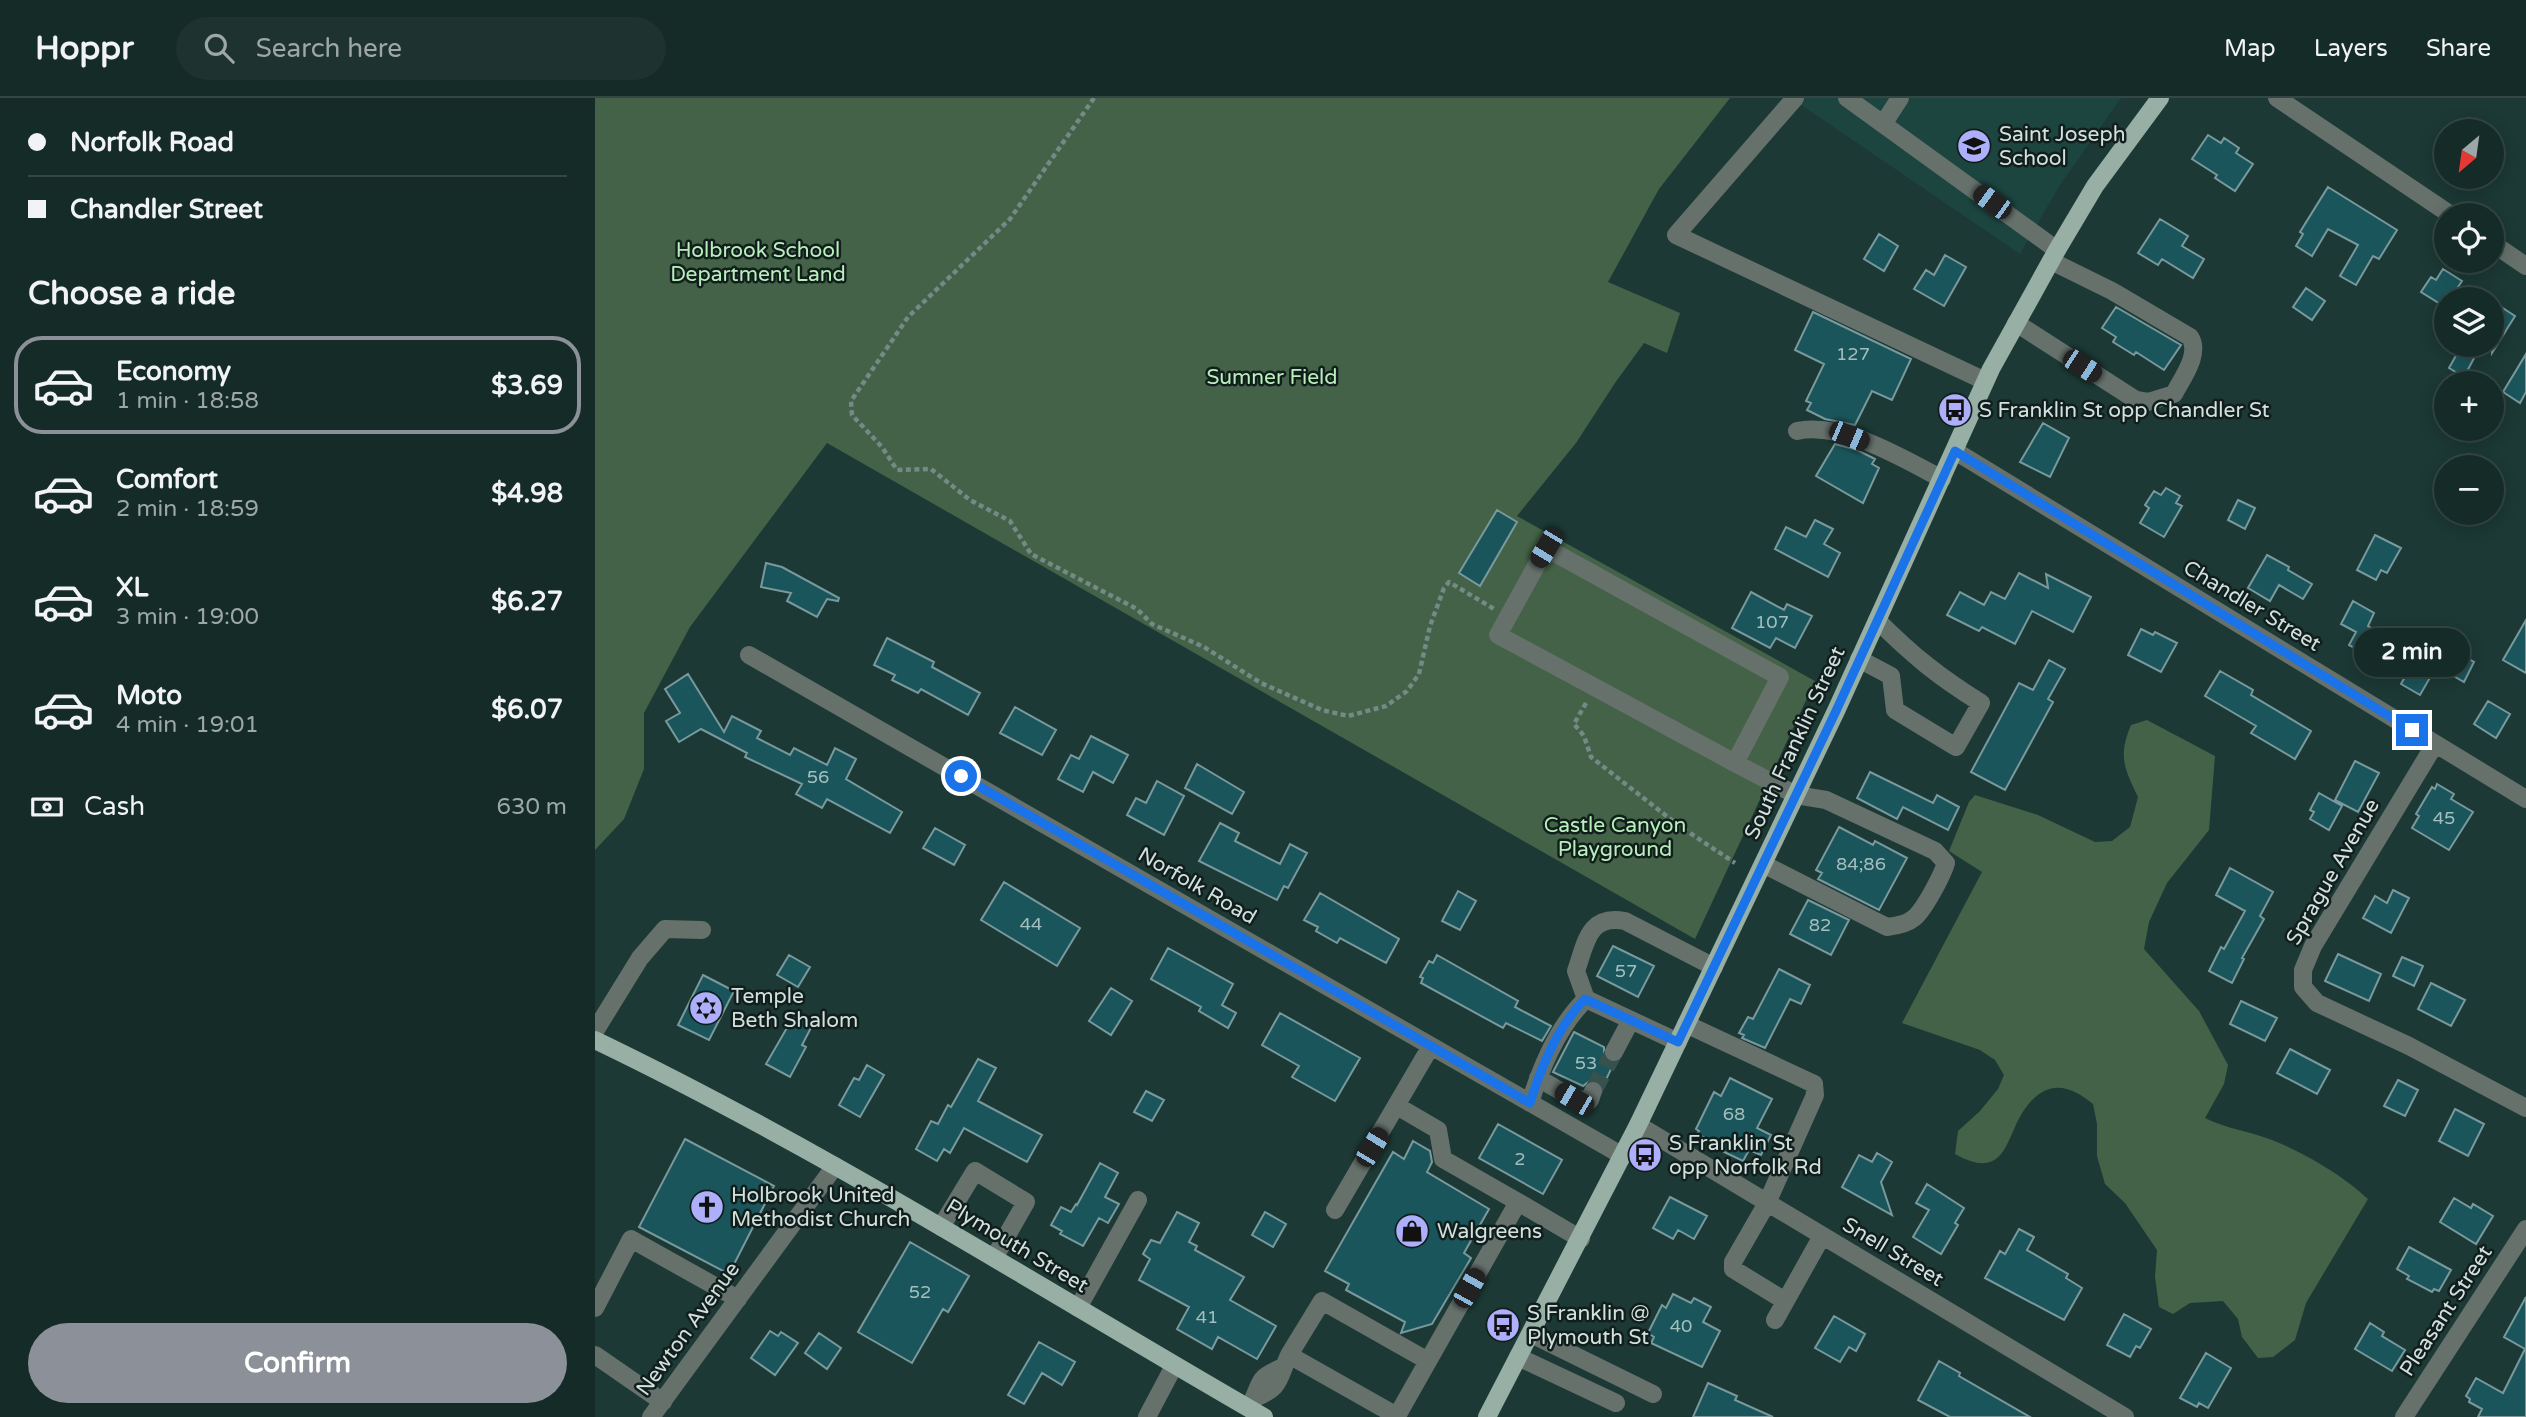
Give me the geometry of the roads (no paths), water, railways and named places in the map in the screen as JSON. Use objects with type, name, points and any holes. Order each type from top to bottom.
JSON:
[{"type":"main road","name":"South Franklin Street","points":[[1487,1417],[1581,1239],[1678,1042],[1796,795],[1986,381],[2054,255],[2095,186],[2160,98]]},
{"type":"main road","name":"Plymouth Street","points":[[595,1040],[670,1076],[835,1166],[1174,1366],[1255,1408]]},
{"type":"street","points":[[1795,98],[1676,235],[1986,381]]},
{"type":"street","points":[[1847,98],[2054,255],[2190,337],[2194,343],[2194,354],[2174,394],[2148,402],[2136,400],[2016,323]]},
{"type":"street","points":[[1883,124],[1901,98]]},
{"type":"street","points":[[2277,98],[2434,204]]},
{"type":"street","points":[[2504,251],[2526,266]]},
{"type":"street","points":[[1797,431],[1810,428],[1849,436],[1942,479]]},
{"type":"street","name":"Chandler Street","points":[[1955,451],[2526,799]]},
{"type":"street","points":[[1735,763],[1780,677],[1546,548],[1498,635],[1735,763],[1796,795],[1826,800],[1935,851],[1946,863],[1916,917],[1899,926],[1887,927],[1763,864]]},
{"type":"street","points":[[1877,620],[1913,657],[1981,703],[1956,747],[1895,710],[1891,676]]},
{"type":"street","name":"Norfolk Road","points":[[749,655],[1623,1156]]},
{"type":"street","points":[[1891,676],[1913,657]]},
{"type":"street","points":[[1859,659],[1891,676]]},
{"type":"street","name":"Sprague Avenue","points":[[2435,744],[2313,946],[2303,970],[2303,987],[2317,1003],[2409,1046],[2526,1108]]},
{"type":"street","points":[[1678,1042],[1585,999],[1576,971],[1595,925],[1612,919],[1625,921],[1714,967]]},
{"type":"street","points":[[595,1031],[640,958],[665,929],[702,930]]},
{"type":"street","points":[[1530,1103],[1542,1065],[1585,999]]},
{"type":"street","points":[[1614,1052],[1631,1020]]},
{"type":"street","points":[[1686,1024],[1814,1084],[1815,1095],[1767,1203],[1733,1262],[1733,1269],[1785,1301]]},
{"type":"street","points":[[1335,1210],[1431,1046]]},
{"type":"street","points":[[1538,1078],[1581,1101],[1590,1100],[1593,1091]]},
{"type":"street","points":[[1397,1106],[1438,1130],[1443,1160],[1581,1239]]},
{"type":"street","name":"Snell Street","points":[[1638,1125],[2125,1417]]},
{"type":"street","name":"Newton Avenue","points":[[651,1417],[835,1166]]},
{"type":"street","points":[[941,1227],[975,1171],[1026,1202],[994,1258]]},
{"type":"street","points":[[1078,1308],[1138,1200]]},
{"type":"street","points":[[1286,1361],[1397,1416],[1517,1202]]},
{"type":"street","name":"Pleasant Street","points":[[2404,1417],[2526,1229]]},
{"type":"street","points":[[1775,1320],[1822,1236]]},
{"type":"street","points":[[595,1308],[631,1239],[738,1299]]},
{"type":"street","points":[[1255,1408],[1259,1381],[1286,1361],[1322,1301],[1428,1361]]},
{"type":"street","points":[[1531,1334],[1653,1394]]},
{"type":"street","points":[[595,1355],[663,1402]]},
{"type":"street","points":[[1518,1357],[1616,1403]]},
{"type":"street","points":[[1147,1417],[1174,1366]]},
{"type":"tunnel","points":[[1593,1091],[1614,1052]]},
{"type":"place","name":"Saint Joseph School","points":[[1974,146]]},
{"type":"place","name":"S Franklin St opp Chandler St","points":[[1955,410]]},
{"type":"place","name":"Temple Beth Shalom","points":[[706,1008]]},
{"type":"place","name":"S Franklin St opp Norfolk Rd","points":[[1645,1155]]},
{"type":"place","name":"Holbrook United Methodist Church","points":[[707,1207]]},
{"type":"place","name":"Walgreens","points":[[1412,1231]]},
{"type":"place","name":"S Franklin @ Plymouth St","points":[[1503,1325]]},
{"type":"park label","name":"Holbrook School Department Land","points":[[758,262]]},
{"type":"park label","name":"Sumner Field","points":[[1272,377]]},
{"type":"park label","name":"Castle Canyon Playground","points":[[1615,837]]}]
